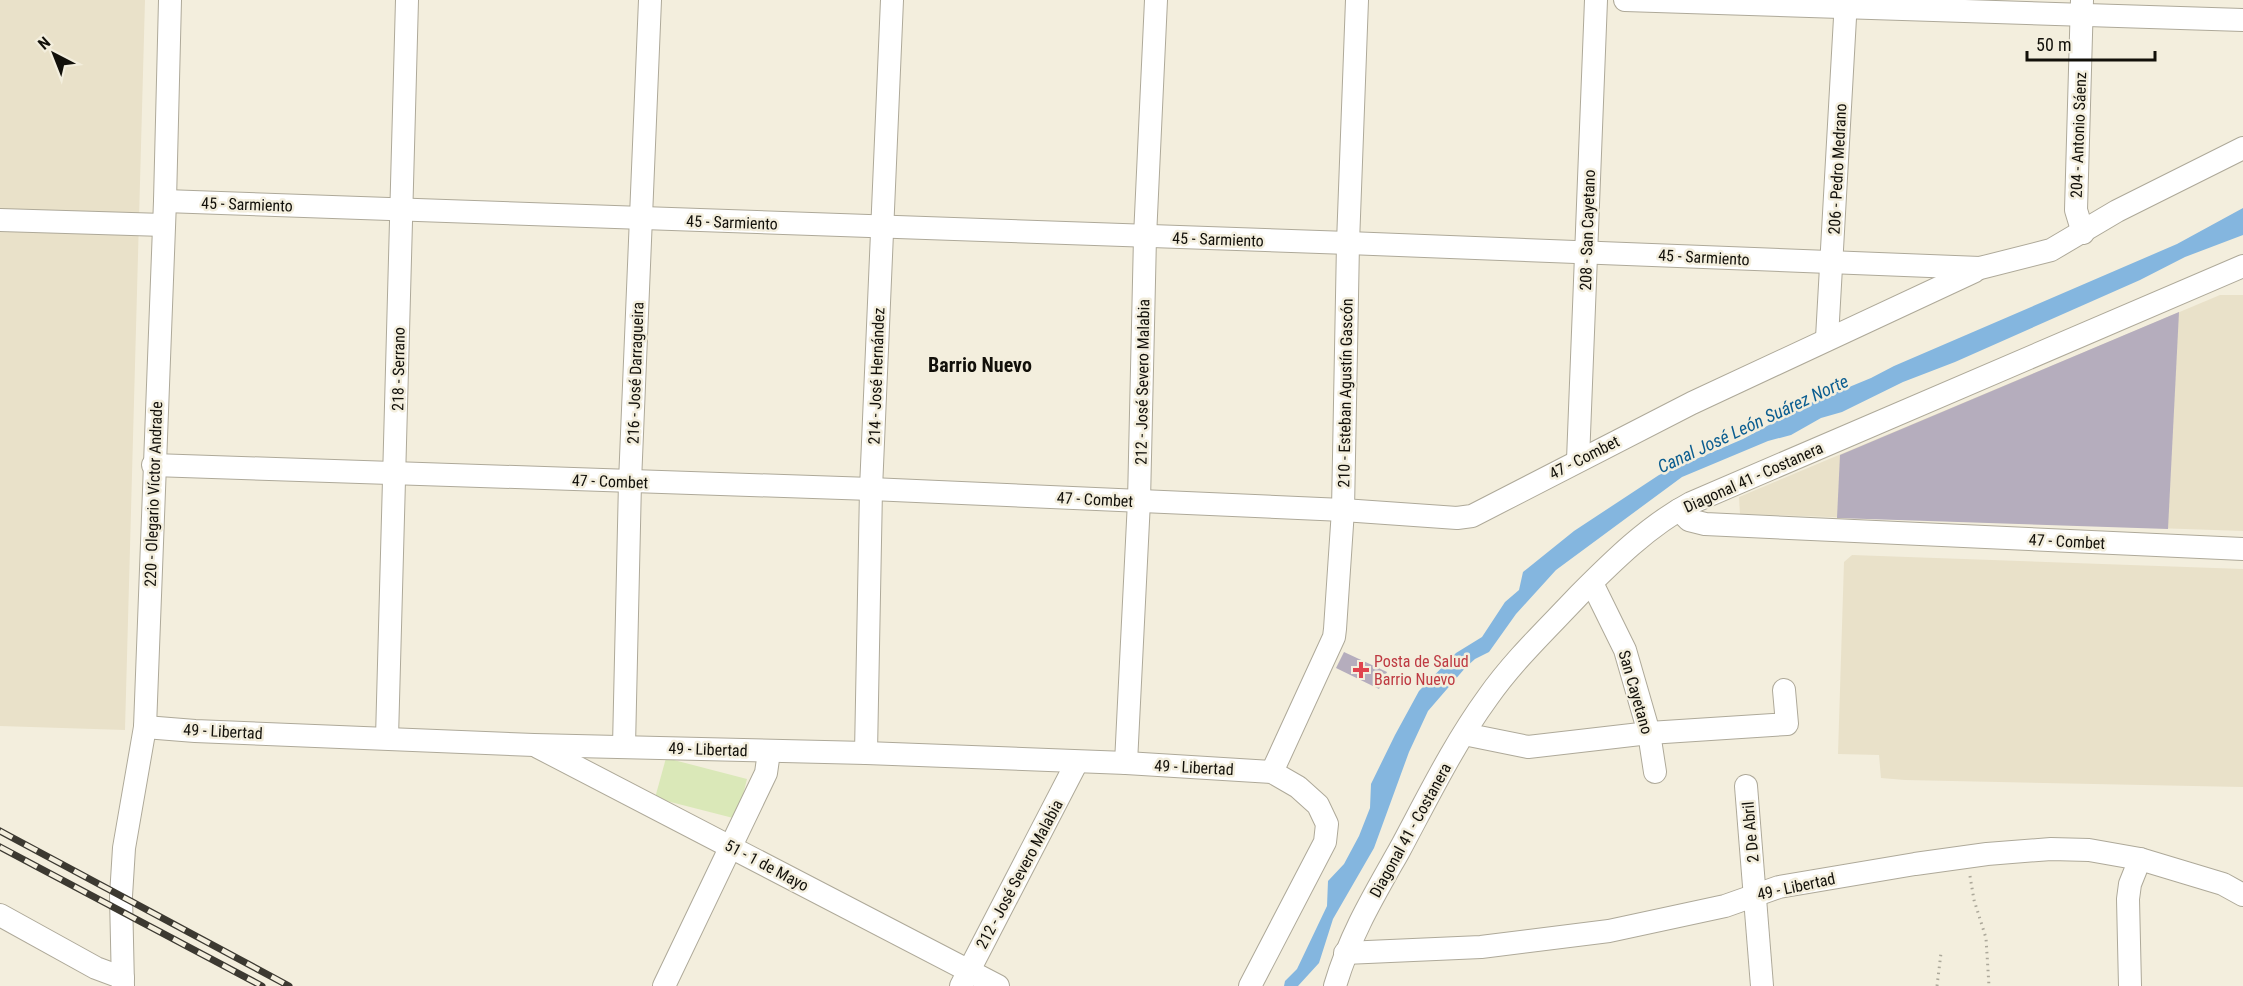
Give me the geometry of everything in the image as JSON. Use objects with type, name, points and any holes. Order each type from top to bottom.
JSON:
[{"type":"street","name":"220 - Olegario Víctor Andrade","points":[[123,982],[121,896],[124,848],[145,727],[153,465],[165,201],[170,0]]},
{"type":"street","name":"218 - Serrano","points":[[387,738],[396,473],[407,0]]},
{"type":"street","name":"216 - José Darragueira","points":[[624,746],[630,482],[650,0]]},
{"type":"street","name":"214 - José Hernández","points":[[866,753],[871,489],[892,0]]},
{"type":"street","name":"212 - José Severo Malabia","points":[[1126,763],[1139,501],[1145,237],[1156,0]]},
{"type":"street","name":"210 - Esteban Agustín Gascón","points":[[1272,772],[1334,637],[1342,510],[1348,243],[1357,0]]},
{"type":"street","name":"208 - San Cayetano","points":[[1578,460],[1596,0]]},
{"type":"street","points":[[1625,0],[2082,7],[2243,20]]},
{"type":"street","name":"206 - Pedro Medrano","points":[[1827,338],[1846,3]]},
{"type":"street","name":"204 - Antonio Sáenz","points":[[2082,7],[2076,210],[2083,233]]},
{"type":"street","name":"45 - Sarmiento","points":[[165,201],[1980,268],[2051,250],[2117,211],[2243,148]]},
{"type":"street","points":[[0,220],[164,225]]},
{"type":"street","name":"Diagonal 41 - Costanera","points":[[1335,986],[1345,953],[1361,916],[1488,696],[1524,654],[1592,583],[1646,532],[1679,510],[2243,266]]},
{"type":"street","name":"47 - Combet","points":[[153,465],[871,489],[1342,510],[1457,518],[1472,516],[1692,403],[1980,268]]},
{"type":"street","points":[[2214,279],[2243,280]]},
{"type":"street","name":"47 - Combet","points":[[1679,510],[1689,520],[1705,524],[2243,549]]},
{"type":"street","name":"San Cayetano","points":[[1592,583],[1625,650],[1649,734],[1655,772]]},
{"type":"street","points":[[1464,734],[1528,747],[1649,734],[1787,724],[1784,690]]},
{"type":"street","name":"49 - Libertad","points":[[145,727],[534,745],[866,753],[1126,763],[1272,772]]},
{"type":"street","name":"51 - 1 de Mayo","points":[[534,745],[732,846],[964,979],[998,986]]},
{"type":"street","points":[[664,986],[766,773],[769,752]]},
{"type":"street","name":"212 - José Severo Malabia","points":[[964,979],[1077,762]]},
{"type":"street","points":[[1250,986],[1325,842],[1327,824],[1318,805],[1298,787],[1272,772]]},
{"type":"street","name":"2 De Abril","points":[[1746,786],[1762,986]]},
{"type":"street","name":"49 - Libertad","points":[[1345,953],[1481,947],[1609,931],[1725,906],[1779,887],[1967,857],[2051,849],[2089,850],[2140,859],[2223,884],[2243,894]]},
{"type":"street","points":[[2130,986],[2128,899],[2130,884],[2140,859]]},
{"type":"street","points":[[0,915],[123,982]]},
{"type":"path","points":[[1967,857],[1974,900],[1986,938],[1989,986]]},
{"type":"path","points":[[1937,986],[1941,953]]},
{"type":"shaded area","points":[[0,0],[145,0],[125,730],[0,726]]},
{"type":"shaded area","points":[[2220,295],[2243,295],[2243,531],[1740,514],[1739,497]]},
{"type":"shaded area","points":[[1852,555],[2243,569],[2243,787],[1905,780],[1881,778],[1879,755],[1838,754],[1844,562]]},
{"type":"green space","points":[[666,758],[747,779],[737,819],[655,798]]},
{"type":"water","points":[[2243,208],[2243,235],[2185,257],[2140,280],[1955,362],[1903,382],[1842,412],[1821,418],[1791,435],[1768,441],[1682,477],[1556,570],[1516,614],[1489,652],[1466,667],[1428,711],[1409,752],[1374,848],[1333,919],[1319,963],[1298,986],[1284,986],[1285,981],[1297,969],[1327,906],[1328,881],[1344,864],[1359,836],[1370,808],[1371,784],[1419,691],[1456,653],[1482,637],[1505,602],[1519,590],[1523,572],[1574,531],[1659,475],[1743,439],[1808,404],[2177,244]]},
{"type":"building","points":[[2179,312],[2168,529],[1837,518],[1840,455]]},
{"type":"building","name":"Posta de Salud Barrio Nuevo","points":[[1344,652],[1387,672],[1379,689],[1336,668]]},
{"type":"railway","points":[[0,831],[289,986]]},
{"type":"railway","points":[[0,847],[262,986]]},
{"type":"place","name":"Posta de Salud Barrio Nuevo","points":[[1361,670]]},
{"type":"district","name":"Barrio Nuevo","points":[[980,365]]},
{"type":"water label","name":"Canal José León Suárez Norte","points":[[1753,424]]}]
